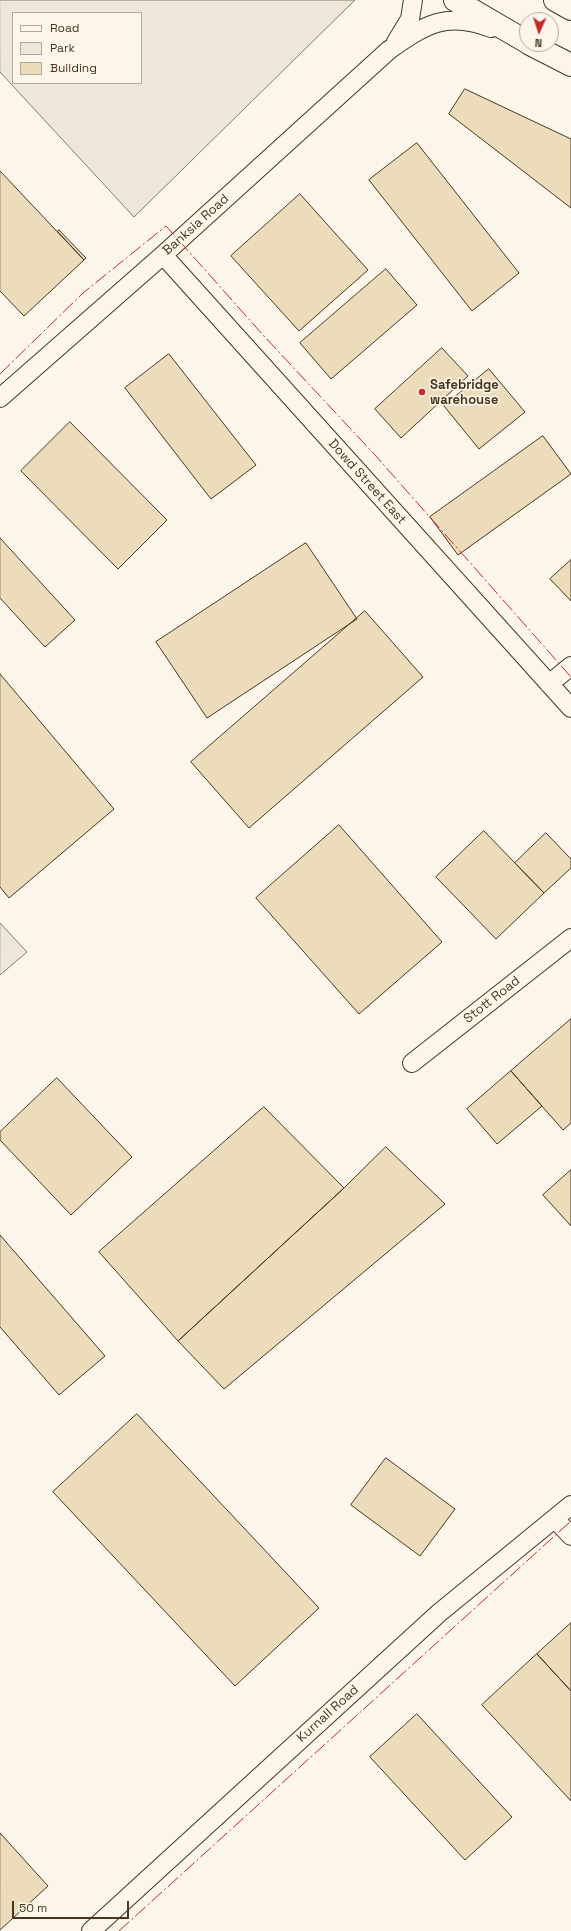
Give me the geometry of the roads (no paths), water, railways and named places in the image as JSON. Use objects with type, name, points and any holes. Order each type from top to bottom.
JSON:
[{"type":"highway","points":[[455,0],[519,37]]},
{"type":"highway","points":[[555,0],[571,9]]},
{"type":"highway","points":[[546,52],[571,65]]},
{"type":"street","name":"Banksia Road","points":[[0,398],[163,255],[389,50],[401,36],[410,19],[413,0]]},
{"type":"street","name":"Banksia Road","points":[[389,50],[412,34],[430,25],[453,19],[473,21],[519,39]]},
{"type":"street","name":"Dowd Street East","points":[[163,255],[571,708]]},
{"type":"street","points":[[549,684],[571,666]]},
{"type":"street","name":"Stott Road","points":[[412,1063],[571,938]]},
{"type":"street","name":"Kurnall Road","points":[[91,1931],[439,1613],[555,1519],[571,1504]]},
{"type":"street","points":[[555,1519],[571,1536]]},
{"type":"place","name":"Safebridge warehouse","points":[[422,392]]}]
